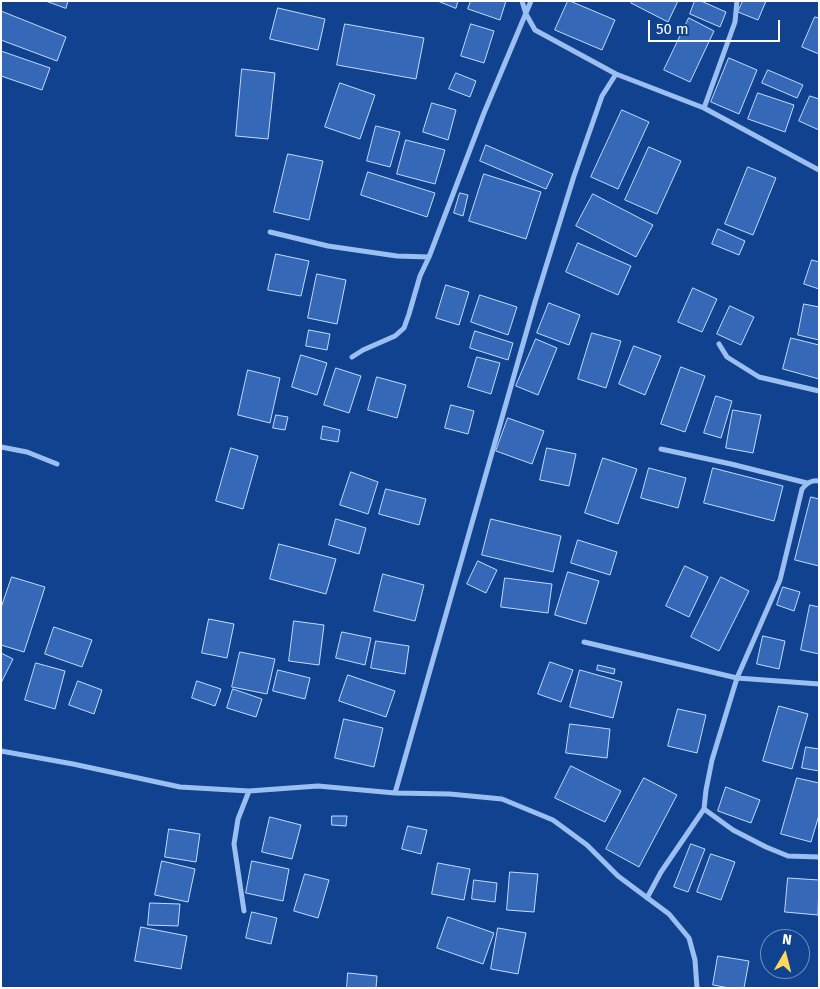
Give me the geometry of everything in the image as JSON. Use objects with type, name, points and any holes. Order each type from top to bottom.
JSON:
[{"type":"street","points":[[522,1],[526,14],[535,30],[616,74],[704,108],[819,170]]},
{"type":"street","points":[[352,357],[395,336],[404,328],[420,276],[484,113],[531,1]]},
{"type":"street","points":[[704,108],[735,22],[737,1]]},
{"type":"street","points":[[395,793],[541,284],[574,176],[602,96],[616,74]]},
{"type":"street","points":[[270,232],[328,246],[397,256],[429,257]]},
{"type":"street","points":[[719,344],[727,357],[759,377],[819,391]]},
{"type":"street","points":[[1,447],[28,452],[57,464]]},
{"type":"street","points":[[662,449],[807,483]]},
{"type":"street","points":[[647,898],[661,872],[704,808],[712,760],[737,678],[780,580],[802,489],[813,480],[819,481]]},
{"type":"street","points":[[584,642],[737,678],[819,684]]},
{"type":"street","points":[[1,751],[73,764],[180,788],[249,791],[318,786],[395,793],[450,794],[502,799],[553,820],[587,845],[618,876],[669,914],[689,938],[696,960],[697,988]]},
{"type":"street","points":[[244,911],[234,844],[238,819],[249,791]]},
{"type":"street","points":[[704,808],[732,830],[766,847],[788,856],[819,857]]},
{"type":"building","points":[[46,1],[68,1],[66,8]]},
{"type":"building","points":[[438,1],[458,1],[456,8]]},
{"type":"building","points":[[471,1],[506,1],[500,20],[468,9]]},
{"type":"building","points":[[568,1],[615,20],[602,50],[555,30]]},
{"type":"building","points":[[632,1],[678,1],[668,22],[631,3]]},
{"type":"building","points":[[695,1],[701,1],[726,12],[720,27],[690,14]]},
{"type":"building","points":[[743,1],[766,1],[758,20],[738,12]]},
{"type":"building","points":[[278,8],[325,19],[318,50],[270,39]]},
{"type":"building","points":[[1,11],[66,37],[57,61],[1,40]]},
{"type":"building","points":[[815,17],[819,18],[819,54],[802,47]]},
{"type":"building","points":[[689,18],[714,31],[690,82],[664,70]]},
{"type":"building","points":[[345,24],[424,38],[416,79],[337,65]]},
{"type":"building","points":[[471,24],[494,31],[484,63],[461,56]]},
{"type":"building","points":[[1,51],[50,68],[42,90],[1,76]]},
{"type":"building","points":[[729,58],[757,70],[739,114],[711,102]]},
{"type":"building","points":[[242,69],[275,73],[268,139],[236,136]]},
{"type":"building","points":[[768,70],[803,85],[797,98],[762,83]]},
{"type":"building","points":[[456,73],[476,81],[470,97],[449,89]]},
{"type":"building","points":[[340,83],[375,95],[360,139],[325,127]]},
{"type":"building","points":[[758,93],[794,105],[785,132],[748,119]]},
{"type":"building","points":[[810,96],[819,99],[819,130],[799,121]]},
{"type":"building","points":[[432,103],[456,110],[448,140],[423,132]]},
{"type":"building","points":[[622,110],[649,122],[618,189],[591,177]]},
{"type":"building","points":[[376,126],[400,132],[390,167],[367,161]]},
{"type":"building","points":[[406,140],[445,150],[435,184],[397,174]]},
{"type":"building","points":[[486,145],[553,174],[546,189],[480,161]]},
{"type":"building","points":[[649,147],[681,161],[657,214],[625,200]]},
{"type":"building","points":[[288,154],[323,161],[309,220],[274,212]]},
{"type":"building","points":[[748,167],[776,178],[753,235],[725,224]]},
{"type":"building","points":[[368,172],[435,193],[427,217],[361,195]]},
{"type":"building","points":[[484,174],[541,192],[526,239],[469,221]]},
{"type":"building","points":[[460,193],[468,195],[463,216],[454,213]]},
{"type":"building","points":[[593,194],[653,225],[636,257],[576,226]]},
{"type":"building","points":[[718,229],[745,241],[739,255],[712,244]]},
{"type":"building","points":[[578,243],[631,266],[618,295],[566,272]]},
{"type":"building","points":[[276,254],[309,261],[301,296],[268,290]]},
{"type":"building","points":[[812,260],[819,262],[819,289],[804,284]]},
{"type":"building","points":[[317,274],[346,280],[337,324],[308,318]]},
{"type":"building","points":[[446,285],[469,292],[459,325],[436,318]]},
{"type":"building","points":[[693,288],[717,299],[702,332],[678,322]]},
{"type":"building","points":[[480,295],[517,307],[508,335],[471,322]]},
{"type":"building","points":[[549,303],[580,315],[569,345],[537,333]]},
{"type":"building","points":[[804,304],[819,307],[819,340],[798,335]]},
{"type":"building","points":[[730,306],[754,317],[741,345],[717,334]]},
{"type":"building","points":[[309,330],[330,334],[327,350],[306,346]]},
{"type":"building","points":[[475,331],[513,343],[508,360],[470,348]]},
{"type":"building","points":[[592,333],[621,341],[606,388],[578,379]]},
{"type":"building","points":[[791,338],[819,345],[819,379],[783,369]]},
{"type":"building","points":[[536,339],[557,348],[538,395],[516,386]]},
{"type":"building","points":[[634,346],[661,356],[645,395],[619,384]]},
{"type":"building","points":[[301,355],[327,363],[317,395],[292,387]]},
{"type":"building","points":[[477,357],[500,363],[491,394],[468,387]]},
{"type":"building","points":[[681,367],[705,376],[685,432],[661,424]]},
{"type":"building","points":[[336,368],[361,376],[349,413],[324,405]]},
{"type":"building","points":[[248,370],[280,378],[270,423],[238,415]]},
{"type":"building","points":[[377,377],[406,385],[397,418],[368,410]]},
{"type":"building","points":[[716,396],[732,401],[721,438],[704,433]]},
{"type":"building","points":[[451,405],[474,411],[468,434],[445,428]]},
{"type":"building","points":[[733,410],[761,415],[753,453],[726,448]]},
{"type":"building","points":[[276,415],[288,417],[285,430],[273,428]]},
{"type":"building","points":[[508,418],[544,431],[532,464],[496,451]]},
{"type":"building","points":[[323,426],[340,430],[338,442],[321,439]]},
{"type":"building","points":[[231,448],[258,456],[243,509],[216,501]]},
{"type":"building","points":[[547,448],[576,454],[569,486],[540,480]]},
{"type":"building","points":[[603,458],[637,469],[618,524],[585,513]]},
{"type":"building","points":[[649,468],[686,478],[678,508],[641,498]]},
{"type":"building","points":[[713,468],[783,486],[774,521],[704,503]]},
{"type":"building","points":[[351,472],[378,482],[368,514],[340,505]]},
{"type":"building","points":[[386,489],[426,499],[419,525],[379,514]]},
{"type":"building","points":[[811,497],[819,499],[819,566],[795,560]]},
{"type":"building","points":[[336,519],[366,528],[359,554],[329,545]]},
{"type":"building","points":[[491,519],[561,536],[553,572],[482,555]]},
{"type":"building","points":[[578,540],[617,552],[610,575],[571,563]]},
{"type":"building","points":[[279,544],[336,559],[326,594],[270,579]]},
{"type":"building","points":[[478,561],[497,570],[486,593],[467,584]]},
{"type":"building","points":[[685,566],[708,577],[689,617],[666,606]]},
{"type":"building","points":[[568,572],[599,581],[586,624],[555,615]]},
{"type":"building","points":[[383,574],[424,585],[415,621],[374,611]]},
{"type":"building","points":[[12,577],[45,587],[24,652],[1,645],[1,608]]},
{"type":"building","points":[[721,577],[749,591],[719,651],[691,637]]},
{"type":"building","points":[[505,578],[552,584],[548,613],[501,607]]},
{"type":"building","points":[[783,587],[800,592],[794,611],[777,605]]},
{"type":"building","points":[[810,605],[819,607],[819,654],[801,650]]},
{"type":"building","points":[[209,619],[234,624],[227,658],[202,653]]},
{"type":"building","points":[[294,621],[324,625],[319,665],[289,661]]},
{"type":"building","points":[[54,627],[92,640],[82,667],[45,654]]},
{"type":"building","points":[[342,632],[371,638],[365,665],[336,658]]},
{"type":"building","points":[[763,636],[785,641],[779,669],[757,664]]},
{"type":"building","points":[[376,641],[409,646],[405,674],[371,668]]},
{"type":"building","points":[[240,652],[275,659],[267,694],[232,687]]},
{"type":"building","points":[[1,653],[13,659],[1,683]]},
{"type":"building","points":[[550,662],[573,670],[561,702],[538,694]]},
{"type":"building","points":[[36,663],[65,671],[55,709],[25,700]]},
{"type":"building","points":[[598,665],[615,669],[614,674],[597,670]]},
{"type":"building","points":[[278,670],[310,678],[305,699],[273,691]]},
{"type":"building","points":[[580,670],[622,682],[613,718],[570,707]]},
{"type":"building","points":[[348,675],[395,691],[386,717],[339,701]]},
{"type":"building","points":[[78,681],[102,690],[94,714],[69,705]]},
{"type":"building","points":[[197,681],[221,689],[215,706],[192,698]]},
{"type":"building","points":[[233,689],[262,699],[256,717],[227,708]]},
{"type":"building","points":[[779,706],[808,714],[792,769],[763,761]]},
{"type":"building","points":[[678,709],[706,715],[697,753],[668,746]]},
{"type":"building","points":[[344,719],[383,728],[374,767],[335,758]]},
{"type":"building","points":[[570,724],[610,729],[607,758],[566,753]]},
{"type":"building","points":[[806,747],[819,749],[819,771],[802,768]]},
{"type":"building","points":[[571,766],[621,791],[605,822],[555,798]]},
{"type":"building","points":[[644,778],[677,795],[639,867],[606,849]]},
{"type":"building","points":[[797,778],[819,783],[819,815],[811,842],[781,834]]},
{"type":"building","points":[[726,787],[760,800],[751,823],[718,811]]},
{"type":"building","points":[[332,816],[347,816],[346,826],[332,825]]},
{"type":"building","points":[[270,817],[301,825],[292,859],[262,852]]},
{"type":"building","points":[[408,826],[427,830],[421,854],[402,849]]},
{"type":"building","points":[[169,829],[200,834],[196,862],[165,857]]},
{"type":"building","points":[[691,844],[705,849],[688,892],[674,887]]},
{"type":"building","points":[[711,854],[735,862],[721,900],[697,892]]},
{"type":"building","points":[[162,861],[195,869],[188,902],[155,895]]},
{"type":"building","points":[[252,861],[289,869],[283,901],[246,893]]},
{"type":"building","points":[[438,863],[470,869],[464,900],[432,894]]},
{"type":"building","points":[[510,872],[538,874],[534,912],[507,910]]},
{"type":"building","points":[[305,874],[329,880],[318,918],[294,911]]},
{"type":"building","points":[[788,878],[819,880],[818,915],[785,912]]},
{"type":"building","points":[[474,880],[497,883],[495,902],[472,899]]},
{"type":"building","points":[[150,903],[180,904],[178,926],[148,925]]},
{"type":"building","points":[[252,912],[277,918],[271,944],[246,938]]},
{"type":"building","points":[[448,917],[494,933],[483,964],[437,948]]},
{"type":"building","points":[[141,927],[187,936],[181,969],[135,961]]},
{"type":"building","points":[[498,928],[526,933],[518,974],[491,969]]},
{"type":"building","points":[[718,956],[749,961],[744,988],[713,985]]},
{"type":"building","points":[[348,973],[377,976],[376,988],[347,988]]}]
